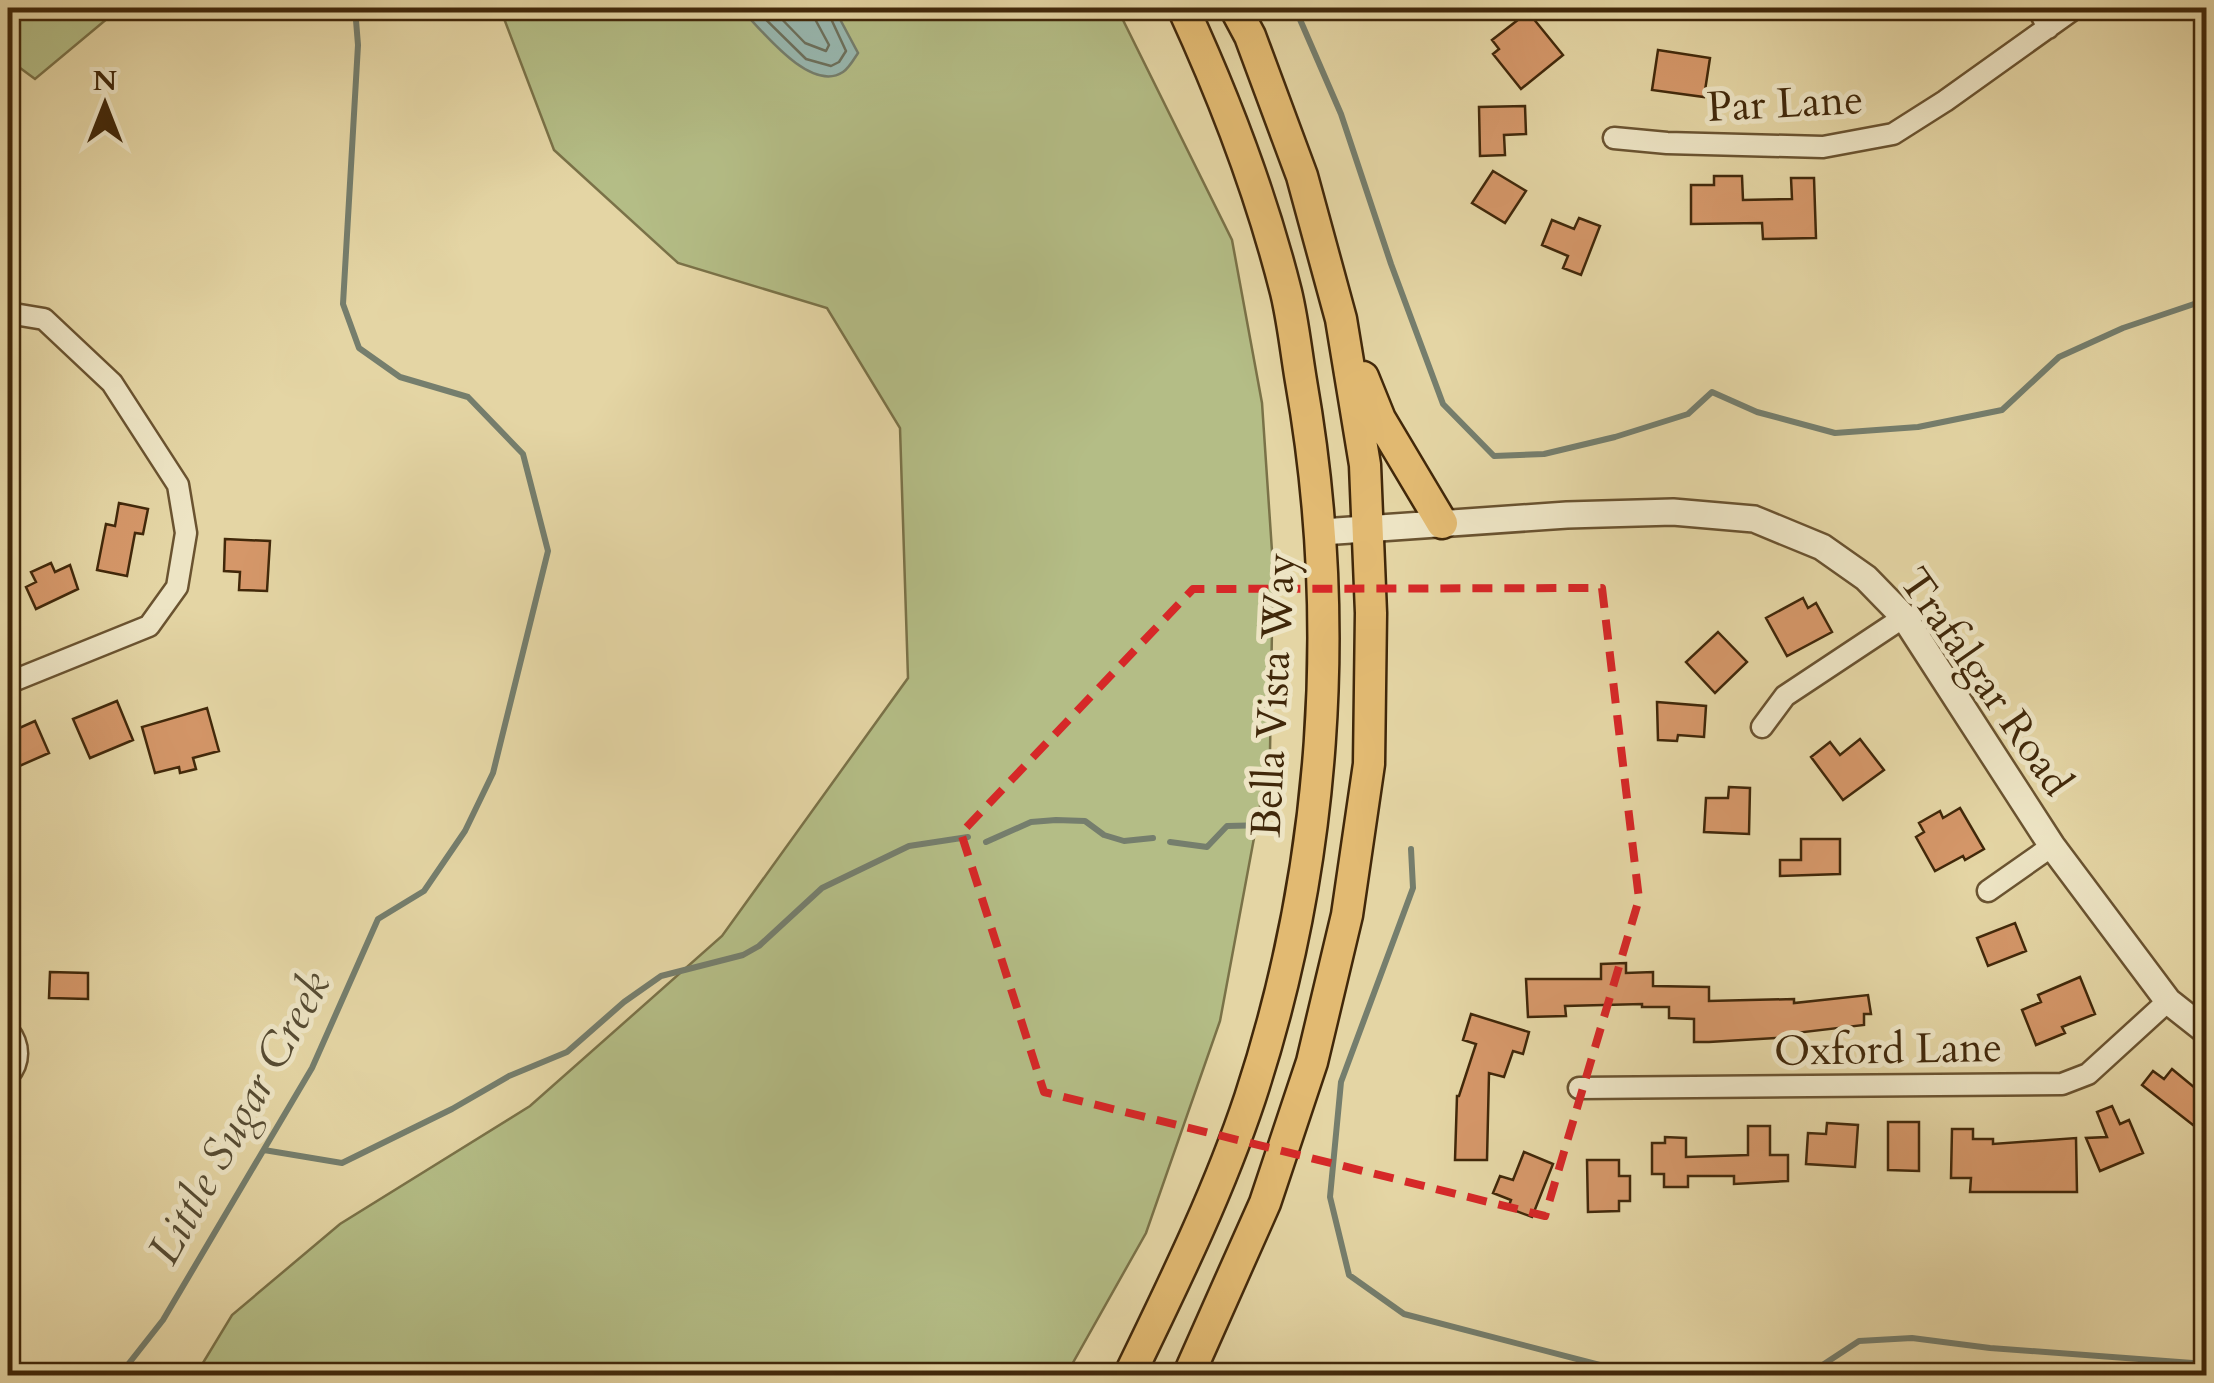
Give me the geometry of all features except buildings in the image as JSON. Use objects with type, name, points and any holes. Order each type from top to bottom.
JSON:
[{"type":"main road","name":"Bella Vista Way","points":[[1129,1376],[1196,1238],[1250,1100],[1280,994],[1304,884],[1322,738],[1326,627],[1322,532],[1312,439],[1286,294],[1244,152],[1182,8]]},
{"type":"main road","points":[[1188,1376],[1265,1203],[1312,1062],[1347,915],[1369,764],[1370,528],[1366,466],[1341,319],[1302,176],[1250,36],[1235,8]]},
{"type":"main road","points":[[1341,319],[1380,419],[1442,523]]},
{"type":"street","points":[[2038,8],[2048,28]]},
{"type":"street","name":"Par Lane","points":[[1614,138],[1667,144],[1823,147],[1893,134],[1946,101],[2074,8]]},
{"type":"street","points":[[8,313],[44,319],[112,383],[178,485],[186,533],[176,588],[148,626],[8,683]]},
{"type":"street","name":"Trafalgar Road","points":[[1322,532],[1672,512],[1754,519],[1822,547],[1866,578],[1904,617],[2052,846],[2168,1001],[2206,1031]]},
{"type":"street","points":[[1762,727],[1785,696],[1904,617]]},
{"type":"street","points":[[1988,891],[2052,846]]},
{"type":"street","name":"Oxford Lane","points":[[1579,1088],[2062,1084],[2100,1066],[2168,1001]]},
{"type":"street","points":[[8,1030],[18,1061],[8,1076]]},
{"type":"highlighted area","points":[[1602,588],[1639,899],[1545,1216],[1044,1092],[961,833],[1193,589]]},
{"type":"green space","points":[[8,8],[120,8],[35,79],[8,59]]},
{"type":"green space","points":[[500,8],[1117,8],[1232,240],[1262,403],[1273,566],[1270,752],[1220,1021],[1146,1233],[1066,1375],[195,1376],[232,1315],[340,1224],[530,1106],[722,936],[908,678],[900,428],[827,308],[678,263],[554,150]]},
{"type":"water","points":[[740,8],[834,8],[858,53],[843,72],[830,76],[816,74],[787,56]]},
{"type":"waterway","name":"Little Sugar Creek","points":[[119,1376],[163,1320],[312,1068],[378,919],[424,891],[465,831],[493,773],[548,551],[523,454],[468,397],[400,377],[359,348],[343,304],[358,45],[355,8]]},
{"type":"waterway","points":[[1295,8],[1341,114],[1443,404],[1494,456],[1544,454],[1615,437],[1688,414],[1712,392],[1757,412],[1835,433],[1918,427],[2002,410],[2059,357],[2206,296]]},
{"type":"waterway","points":[[986,842],[1031,822],[1056,820],[1085,821],[1104,835],[1124,841],[1153,838]]},
{"type":"waterway","points":[[1170,842],[1207,847],[1227,826],[1269,825]]},
{"type":"waterway","points":[[264,1150],[342,1163],[509,1076],[567,1052],[624,1002],[661,976],[743,955],[759,946],[822,888],[909,846],[968,837]]},
{"type":"waterway","points":[[1411,849],[1413,888],[1341,1082],[1330,1197],[1349,1275],[1404,1314],[1623,1371],[1818,1368],[1859,1341],[1912,1338],[1990,1348],[2206,1364]]}]
